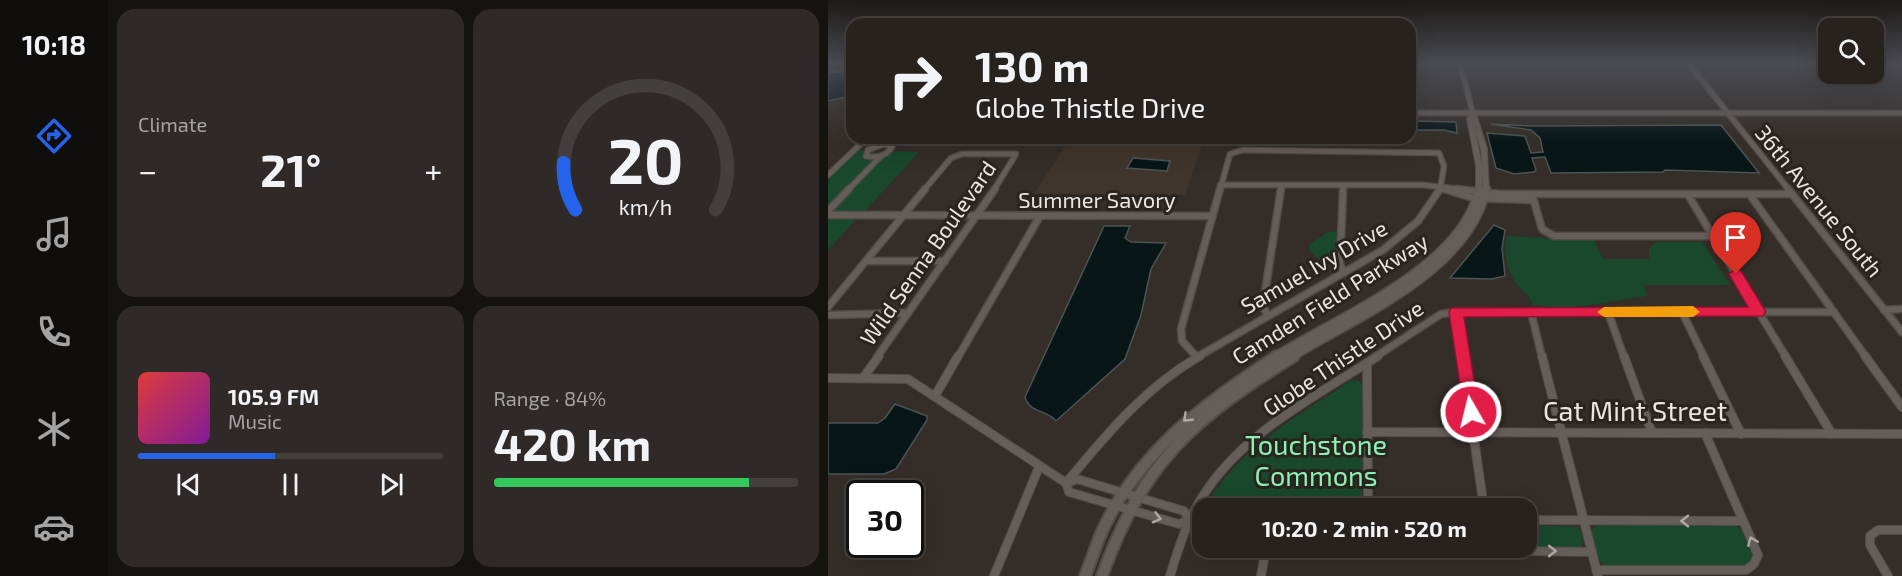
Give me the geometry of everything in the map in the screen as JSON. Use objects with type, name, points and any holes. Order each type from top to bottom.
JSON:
[{"type":"street","points":[[1467,90],[1473,114]]},
{"type":"street","name":"36th Avenue South","points":[[1709,90],[1902,332]]},
{"type":"street","points":[[1416,113],[1902,113]]},
{"type":"street","name":"Camden Field Parkway","points":[[1085,576],[1100,534],[1116,506],[1130,495],[1165,440],[1210,399],[1437,257],[1464,228],[1483,195],[1470,119],[1473,114]]},
{"type":"street","points":[[828,175],[861,144]]},
{"type":"street","points":[[828,213],[880,156],[892,147],[880,145],[868,150],[866,154],[872,158],[880,156]]},
{"type":"street","name":"Samuel Ivy Drive","points":[[1066,483],[1126,412],[1153,387],[1196,356],[1345,272],[1408,232],[1425,215],[1440,187],[1441,156],[1434,151],[1426,150],[1238,150],[1227,159],[1181,328],[1182,341],[1196,356]]},
{"type":"street","name":"Wild Senna Boulevard","points":[[828,306],[956,155],[1016,154],[1010,168],[863,378]]},
{"type":"street","points":[[1220,185],[1440,187],[1448,192],[1533,197],[1792,194]]},
{"type":"street","points":[[1267,315],[1263,305],[1282,185]]},
{"type":"street","points":[[1343,185],[1340,266],[1345,272]]},
{"type":"street","points":[[1688,195],[1832,434]]},
{"type":"street","points":[[1750,195],[1902,407]]},
{"type":"street","points":[[1533,197],[1542,229],[1554,236],[1713,236]]},
{"type":"street","name":"Summer Savory","points":[[828,213],[874,216],[1212,216]]},
{"type":"street","points":[[935,396],[1040,216]]},
{"type":"street","points":[[866,261],[945,261]]},
{"type":"street","points":[[1884,310],[1902,309]]},
{"type":"street","points":[[1456,312],[1483,498]]},
{"type":"street","name":"Globe Thistle Drive","points":[[1170,576],[1190,520],[1210,485],[1250,440],[1441,314],[1456,312],[1834,312]]},
{"type":"street","points":[[1531,312],[1597,573],[1717,574],[1746,570],[1754,564],[1758,555],[1705,434]]},
{"type":"street","points":[[1608,312],[1652,433]]},
{"type":"street","points":[[1682,312],[1742,434]]},
{"type":"street","points":[[828,315],[908,314]]},
{"type":"street","points":[[1367,363],[1368,498]]},
{"type":"street","name":"Wild Senna Boulevard","points":[[828,378],[908,379],[1066,483],[1069,492],[1179,524],[1190,520],[1184,511],[1077,479],[1066,483]]},
{"type":"street","name":"Cat Mint Street","points":[[1367,432],[1902,434]]},
{"type":"street","points":[[994,576],[1039,466]]},
{"type":"street","name":"Camden Field Parkway","points":[[1102,576],[1112,545],[1129,510],[1130,495]]},
{"type":"street","points":[[1537,520],[1743,521]]},
{"type":"street","points":[[1888,576],[1870,545],[1870,536],[1878,530],[1902,530]]},
{"type":"street","points":[[1537,550],[1592,552]]},
{"type":"street","points":[[1261,576],[1264,558]]},
{"type":"shaded area","points":[[828,90],[846,90],[846,97],[828,101]]},
{"type":"shaded area","points":[[1416,121],[1456,122],[1457,133],[1444,130],[1416,130]]},
{"type":"shaded area","points":[[1491,124],[1531,126],[1721,125],[1759,173],[1665,170],[1663,172],[1551,173],[1545,157],[1532,158],[1536,170],[1534,172],[1514,174],[1496,168],[1487,133],[1525,136],[1531,153],[1543,152],[1540,138],[1531,130]]},
{"type":"shaded area","points":[[1067,144],[1202,144],[1185,195],[1033,195]]},
{"type":"shaded area","points":[[1133,158],[1170,161],[1167,171],[1127,168]]},
{"type":"shaded area","points":[[1494,225],[1505,230],[1502,248],[1505,276],[1491,279],[1450,278]]},
{"type":"shaded area","points":[[1104,226],[1130,226],[1125,238],[1131,242],[1166,243],[1151,269],[1141,315],[1125,359],[1056,421],[1031,406],[1025,397]]},
{"type":"shaded area","points":[[895,404],[927,416],[927,420],[896,469],[884,474],[828,474],[828,423],[878,423],[885,418]]},
{"type":"green space","points":[[856,150],[865,151],[862,155],[866,158],[876,158],[828,208],[828,178]]},
{"type":"green space","points":[[893,151],[919,152],[862,214],[829,214],[883,157]]},
{"type":"green space","points":[[1027,197],[1055,197],[1048,210],[1018,210]]},
{"type":"green space","points":[[828,217],[858,217],[828,250]]},
{"type":"green space","points":[[1338,231],[1337,263],[1320,261],[1311,252],[1309,245],[1328,232]]},
{"type":"green space","points":[[1507,236],[1594,240],[1603,259],[1649,259],[1649,248],[1657,242],[1702,242],[1730,285],[1644,285],[1647,296],[1563,309],[1533,305],[1510,272],[1506,260]]},
{"type":"green space","name":"Touchstone Commons","points":[[1352,380],[1359,381],[1363,385],[1362,498],[1211,498],[1233,468],[1270,435]]},
{"type":"green space","points":[[1537,525],[1578,527],[1583,536],[1582,547],[1537,548]]},
{"type":"green space","points":[[1597,525],[1734,525],[1744,531],[1754,553],[1751,561],[1744,566],[1608,566],[1603,565],[1597,556],[1591,531]]},
{"type":"slow traffic","points":[[1604,312],[1693,312]]},
{"type":"route","points":[[1471,412],[1456,312],[1758,312],[1736,274]]}]
